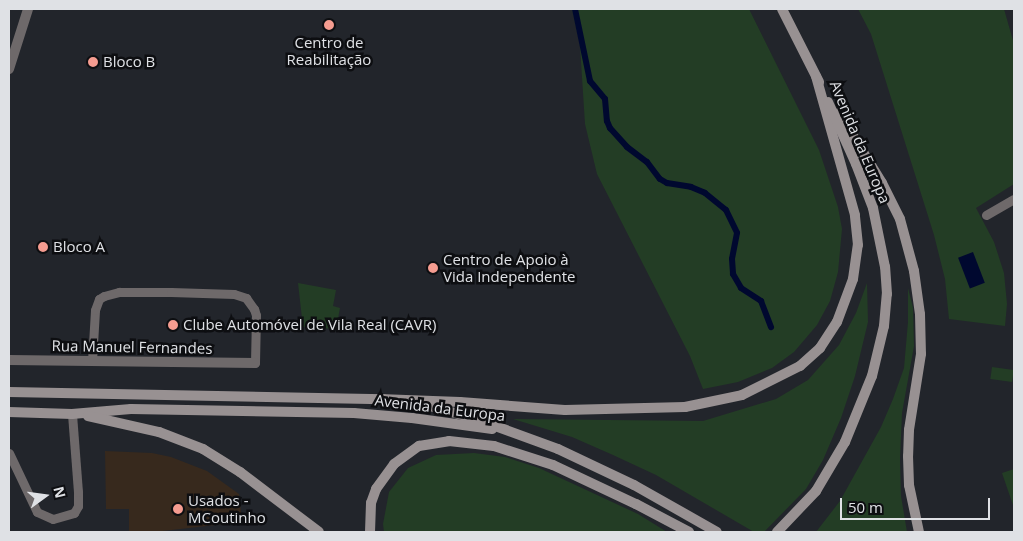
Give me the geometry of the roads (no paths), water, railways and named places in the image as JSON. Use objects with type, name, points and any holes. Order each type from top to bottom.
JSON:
[{"type":"main road","name":"Avenida da Europa","points":[[777,532],[816,491],[845,442],[872,376],[886,310],[885,267],[873,208],[856,164],[816,76],[782,9]]},
{"type":"main road","points":[[379,399],[453,401],[565,410],[685,407],[742,395],[800,366],[820,348],[837,322],[853,278],[858,246],[852,200],[816,76]]},
{"type":"main road","points":[[816,76],[882,183],[900,219],[910,250],[918,293],[921,324],[921,354],[909,430],[908,456],[909,486],[919,532]]},
{"type":"main road","name":"Avenida da Europa","points":[[9,392],[379,399],[414,402],[445,409],[511,432]]},
{"type":"main road","name":"Avenida da Europa","points":[[9,412],[72,414],[131,409],[354,413],[412,418],[511,432]]},
{"type":"main road","points":[[72,414],[145,428],[173,436],[203,449],[240,472],[319,532]]},
{"type":"main road","points":[[511,432],[558,449],[607,471],[717,532]]},
{"type":"main road","points":[[370,532],[371,503],[376,489],[394,464],[419,446],[449,441],[494,446],[531,456],[584,478],[689,532]]},
{"type":"street","points":[[9,69],[28,9]]},
{"type":"street","name":"Rua Manuel Fernandes","points":[[9,360],[255,363]]},
{"type":"lane","points":[[986,215],[1014,199]]},
{"type":"lane","points":[[92,361],[95,310],[99,299],[120,292],[171,292],[234,294],[246,298],[256,315],[255,363]]},
{"type":"lane","points":[[9,453],[37,512],[53,519],[74,513],[78,506],[78,492],[72,414]]},
{"type":"water","points":[[973,252],[985,283],[970,289],[958,258]]},
{"type":"waterway","points":[[575,9],[590,81],[605,99],[607,121],[610,128],[627,147],[647,162],[660,179],[667,183],[691,187],[705,193],[726,210],[737,233],[732,259],[733,274],[741,288],[761,301],[771,327]]},
{"type":"place","name":"Centro de Reabilitação","points":[[329,25]]},
{"type":"place","name":"Bloco B","points":[[93,62]]},
{"type":"place","name":"Bloco A","points":[[43,247]]},
{"type":"place","name":"Centro de Apoio à Vida Independente","points":[[433,268]]},
{"type":"place","name":"Clube Automóvel de Vila Real (CAVR)","points":[[173,325]]},
{"type":"place","name":"Usados - MCoutinho","points":[[178,509]]}]
